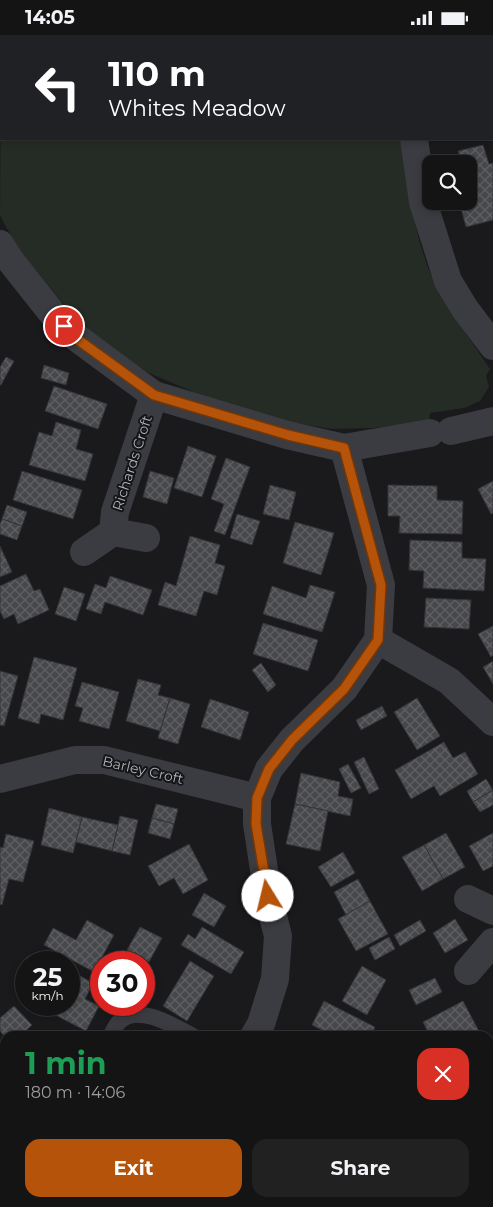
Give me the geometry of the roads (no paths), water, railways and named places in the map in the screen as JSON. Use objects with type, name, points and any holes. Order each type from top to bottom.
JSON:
[{"type":"street","points":[[414,140],[424,202],[448,281],[465,309],[493,346]]},
{"type":"street","points":[[0,244],[10,260],[52,313],[77,339],[154,395],[288,435],[344,448],[441,432],[493,421]]},
{"type":"street","name":"Richards Croft","points":[[113,531],[115,512],[154,395]]},
{"type":"street","points":[[257,1031],[261,1024],[275,979],[278,936],[268,896],[256,824],[257,798],[269,769],[292,740],[344,689],[378,640],[381,585],[344,448]]},
{"type":"street","points":[[84,552],[113,531],[146,539]]},
{"type":"street","points":[[378,640],[449,681],[493,722]]},
{"type":"street","name":"Barley Croft","points":[[0,779],[74,760],[104,760],[257,798]]},
{"type":"street","points":[[468,899],[493,911]]},
{"type":"street","points":[[468,971],[493,942]]},
{"type":"lane","points":[[113,1031],[118,1023],[128,1016],[147,1016],[160,1018],[184,1031]]}]
